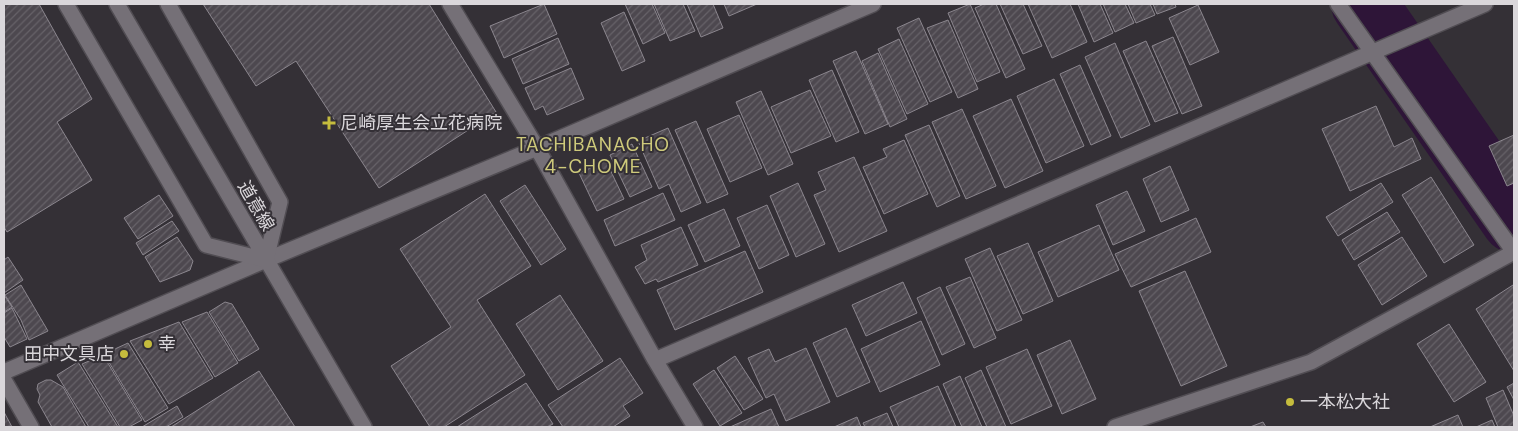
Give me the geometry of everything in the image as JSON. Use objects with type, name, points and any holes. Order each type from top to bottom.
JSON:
[{"type":"street","points":[[66,4],[206,245],[266,260]]},
{"type":"street","name":"道意線","points":[[117,4],[364,427]]},
{"type":"street","points":[[168,4],[280,202],[266,260]]},
{"type":"street","points":[[450,4],[537,148],[655,360],[695,427]]},
{"type":"street","points":[[4,372],[266,260],[537,148],[873,4]]},
{"type":"street","points":[[1115,427],[1311,362],[1514,252],[1338,4]]},
{"type":"street","points":[[655,360],[1485,4]]},
{"type":"street","points":[[4,380],[31,427]]},
{"type":"building","points":[[4,4],[39,4],[92,99],[57,122],[92,180],[7,232],[4,227]]},
{"type":"building","points":[[203,4],[429,4],[496,112],[379,188],[296,61],[256,86]]},
{"type":"building","points":[[544,4],[557,34],[504,58],[490,26]]},
{"type":"building","points":[[625,4],[652,4],[665,33],[643,44]]},
{"type":"building","points":[[654,4],[683,4],[695,31],[670,41]]},
{"type":"building","points":[[687,4],[713,4],[723,28],[701,37]]},
{"type":"building","points":[[724,4],[757,4],[729,16]]},
{"type":"building","points":[[970,4],[1000,72],[977,82],[948,13]]},
{"type":"building","points":[[984,4],[996,4],[1025,69],[1006,78],[975,8]]},
{"type":"building","points":[[1000,4],[1023,4],[1042,46],[1023,54]]},
{"type":"building","points":[[1028,4],[1070,4],[1087,42],[1052,58]]},
{"type":"building","points":[[1078,4],[1100,4],[1113,33],[1094,42]]},
{"type":"building","points":[[1103,4],[1125,4],[1134,23],[1115,32]]},
{"type":"building","points":[[1128,4],[1150,4],[1155,15],[1136,23]]},
{"type":"building","points":[[1153,4],[1175,4],[1176,7],[1157,14]]},
{"type":"building","points":[[1198,5],[1219,52],[1190,65],[1169,18]]},
{"type":"building","points":[[624,12],[645,61],[622,71],[601,23]]},
{"type":"building","points":[[919,18],[952,92],[930,102],[897,28]]},
{"type":"building","points":[[948,20],[978,89],[958,98],[927,28]]},
{"type":"building","points":[[1173,37],[1202,106],[1182,114],[1152,46]]},
{"type":"building","points":[[558,38],[569,64],[523,84],[512,59]]},
{"type":"building","points":[[899,39],[928,104],[907,114],[878,49]]},
{"type":"building","points":[[1146,41],[1178,113],[1155,122],[1123,51]]},
{"type":"building","points":[[1115,43],[1150,125],[1121,138],[1085,57]]},
{"type":"building","points":[[856,51],[888,124],[865,134],[833,61]]},
{"type":"building","points":[[878,53],[907,119],[890,127],[862,61]]},
{"type":"building","points":[[1080,65],[1111,136],[1091,145],[1060,74]]},
{"type":"building","points":[[571,68],[584,99],[547,115],[543,106],[535,110],[525,88]]},
{"type":"building","points":[[832,70],[859,132],[836,142],[809,80]]},
{"type":"building","points":[[1054,79],[1084,146],[1046,163],[1017,96]]},
{"type":"building","points":[[810,90],[831,136],[791,153],[771,107]]},
{"type":"building","points":[[761,91],[793,164],[768,175],[736,102]]},
{"type":"building","points":[[1011,99],[1043,171],[1005,188],[973,116]]},
{"type":"building","points":[[1376,106],[1394,147],[1412,138],[1421,159],[1350,191],[1322,129]]},
{"type":"building","points":[[962,109],[996,186],[966,199],[932,122]]},
{"type":"building","points":[[739,115],[762,168],[730,182],[707,129]]},
{"type":"building","points":[[696,121],[728,194],[707,203],[675,130]]},
{"type":"building","points":[[929,125],[960,196],[937,207],[905,135]]},
{"type":"building","points":[[668,128],[701,203],[681,212],[669,184],[659,189],[638,141]]},
{"type":"building","points":[[1514,135],[1514,183],[1507,186],[1489,146]]},
{"type":"building","points":[[904,140],[928,194],[884,214],[863,167],[887,157],[883,149]]},
{"type":"building","points":[[632,144],[652,187],[630,197],[610,155]]},
{"type":"building","points":[[854,157],[887,231],[839,252],[814,195],[826,190],[818,172]]},
{"type":"building","points":[[606,161],[624,199],[597,211],[579,173]]},
{"type":"building","points":[[1170,166],[1189,210],[1161,222],[1143,179]]},
{"type":"building","points":[[1431,177],[1474,245],[1444,263],[1402,195]]},
{"type":"building","points":[[798,183],[825,244],[796,257],[770,196]]},
{"type":"building","points":[[1381,183],[1393,202],[1338,236],[1326,217]]},
{"type":"building","points":[[525,185],[566,249],[541,265],[500,201]]},
{"type":"building","points":[[1127,191],[1145,231],[1113,245],[1096,205]]},
{"type":"building","points":[[663,193],[675,220],[615,246],[604,220]]},
{"type":"building","points":[[485,194],[531,266],[477,300],[525,375],[444,427],[430,427],[391,366],[451,327],[400,249]]},
{"type":"building","points":[[159,195],[173,216],[138,239],[124,218]]},
{"type":"building","points":[[767,205],[789,255],[759,269],[737,218]]},
{"type":"building","points":[[724,209],[740,246],[705,262],[688,225]]},
{"type":"building","points":[[1387,212],[1400,232],[1354,260],[1342,240]]},
{"type":"building","points":[[1196,218],[1211,252],[1131,287],[1115,254]]},
{"type":"building","points":[[172,221],[179,231],[143,255],[136,243]]},
{"type":"building","points":[[1099,225],[1119,270],[1058,297],[1038,252]]},
{"type":"building","points":[[681,227],[698,265],[658,282],[656,279],[645,284],[635,267],[647,260],[641,245]]},
{"type":"building","points":[[177,237],[193,261],[190,270],[160,282],[145,257]]},
{"type":"building","points":[[1402,237],[1427,276],[1382,305],[1358,265]]},
{"type":"building","points":[[1028,243],[1053,301],[1023,314],[997,256]]},
{"type":"building","points":[[990,248],[1022,320],[997,331],[965,259]]},
{"type":"building","points":[[745,251],[763,292],[675,330],[657,290]]},
{"type":"building","points":[[8,257],[23,280],[4,293],[4,260]]},
{"type":"building","points":[[1185,271],[1227,366],[1181,386],[1139,291]]},
{"type":"building","points":[[970,277],[996,338],[974,348],[946,287]]},
{"type":"building","points":[[903,282],[917,313],[866,336],[852,305]]},
{"type":"building","points":[[21,285],[48,331],[29,340],[21,320],[5,295]]},
{"type":"building","points":[[1513,285],[1514,287],[1514,371],[1476,309]]},
{"type":"building","points":[[940,287],[965,344],[942,355],[917,298]]},
{"type":"building","points":[[4,295],[12,307],[4,312]]},
{"type":"building","points":[[560,295],[603,361],[558,390],[516,324]]},
{"type":"building","points":[[225,302],[232,304],[259,349],[239,361],[209,312]]},
{"type":"building","points":[[12,308],[27,339],[10,347],[4,337],[4,313]]},
{"type":"building","points":[[207,312],[238,363],[215,377],[182,322]]},
{"type":"building","points":[[921,321],[940,365],[880,392],[861,349]]},
{"type":"building","points":[[179,322],[213,378],[169,404],[130,341]]},
{"type":"building","points":[[1449,324],[1486,382],[1454,402],[1417,344]]},
{"type":"building","points":[[846,328],[870,382],[837,397],[813,343]]},
{"type":"building","points":[[1070,340],[1096,399],[1062,414],[1037,355]]},
{"type":"building","points":[[128,343],[168,408],[145,422],[104,354]]},
{"type":"building","points":[[806,348],[830,402],[786,421],[774,394],[766,398],[748,358],[769,349],[775,362]]},
{"type":"building","points":[[1027,349],[1052,406],[1011,424],[986,367]]},
{"type":"building","points":[[103,355],[142,420],[129,427],[120,427],[82,364]]},
{"type":"building","points":[[735,356],[763,399],[744,410],[717,368]]},
{"type":"building","points":[[620,358],[643,393],[623,406],[630,416],[613,427],[563,427],[548,405]]},
{"type":"building","points":[[78,362],[118,427],[89,427],[57,375]]},
{"type":"building","points":[[714,370],[742,413],[720,426],[693,384]]},
{"type":"building","points":[[981,370],[1006,427],[987,427],[965,378]]},
{"type":"building","points":[[259,371],[295,427],[171,427]]},
{"type":"building","points":[[960,376],[982,427],[962,427],[943,384]]},
{"type":"building","points":[[51,380],[63,387],[86,427],[52,427],[38,402],[40,395],[37,389],[38,384]]},
{"type":"building","points":[[526,383],[553,424],[547,427],[457,427]]},
{"type":"building","points":[[1514,383],[1514,400],[1507,387]]},
{"type":"building","points":[[938,386],[956,427],[899,427],[890,407]]},
{"type":"building","points":[[1503,390],[1514,416],[1514,427],[1498,427],[1486,398]]},
{"type":"building","points":[[177,406],[183,417],[166,427],[142,427]]},
{"type":"building","points":[[771,409],[779,427],[730,427]]},
{"type":"building","points":[[4,412],[12,427],[4,427]]},
{"type":"building","points":[[887,413],[893,427],[865,427],[863,423]]},
{"type":"building","points":[[1458,415],[1463,427],[1430,427]]},
{"type":"building","points":[[857,417],[861,427],[834,427]]},
{"type":"building","points":[[1492,420],[1495,427],[1476,427]]},
{"type":"building","points":[[1263,422],[1266,427],[1250,427]]},
{"type":"waterway","points":[[1364,4],[1514,220]]},
{"type":"place","name":"尼崎厚生会立花病院","points":[[329,123]]},
{"type":"place","name":"幸","points":[[148,344]]},
{"type":"place","name":"田中文具店","points":[[124,354]]},
{"type":"place","name":"一本松大社","points":[[1290,402]]},
{"type":"district","name":"TACHIBANACHO 4-CHOME","points":[[593,155]]}]
